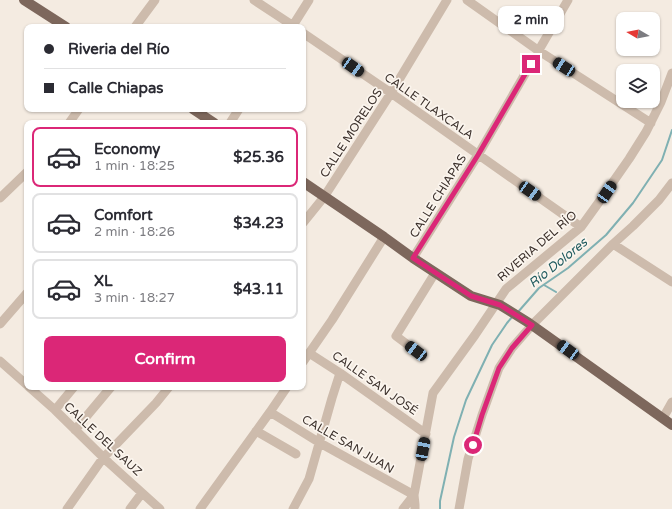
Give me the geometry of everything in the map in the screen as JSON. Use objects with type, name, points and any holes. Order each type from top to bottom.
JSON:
[{"type":"main road","points":[[24,0],[61,24]]},
{"type":"main road","points":[[198,112],[210,120]]},
{"type":"main road","points":[[306,184],[471,296],[498,304],[530,324],[672,425]]},
{"type":"street","points":[[137,24],[154,0]]},
{"type":"street","points":[[254,0],[290,24]]},
{"type":"street","points":[[294,24],[309,0]]},
{"type":"street","name":"CALLE MORELOS","points":[[306,219],[324,197],[391,93],[447,0]]},
{"type":"street","points":[[467,0],[539,51],[651,123]]},
{"type":"street","name":"CALLE CHIAPAS","points":[[413,258],[478,155],[568,0]]},
{"type":"street","name":"CALLE TLAXCALA","points":[[306,35],[581,227]]},
{"type":"street","name":"RIVERIA DEL RÍO","points":[[415,509],[414,495],[433,393],[498,304],[506,289],[581,227],[629,159],[646,132],[661,102],[672,74]]},
{"type":"street","points":[[0,198],[24,175]]},
{"type":"street","points":[[459,509],[468,460],[482,415],[499,368],[512,348],[530,324],[660,200],[672,183]]},
{"type":"street","points":[[306,358],[332,320],[384,237]]},
{"type":"street","points":[[613,244],[672,282]]},
{"type":"street","points":[[416,351],[396,336],[435,273]]},
{"type":"street","points":[[0,324],[24,296]]},
{"type":"street","name":"CALLE SAN JOSÉ","points":[[309,353],[340,373],[426,434]]},
{"type":"street","name":"CALLE DEL SAUZ","points":[[0,360],[24,382]]},
{"type":"street","points":[[293,509],[309,479],[340,373]]},
{"type":"street","name":"CALLE DEL SAUZ","points":[[32,390],[103,458],[160,509]]},
{"type":"street","points":[[54,410],[71,390]]},
{"type":"street","points":[[75,430],[108,390]]},
{"type":"street","points":[[67,509],[103,458],[167,390]]},
{"type":"street","points":[[200,509],[285,390]]},
{"type":"street","points":[[663,418],[672,402]]},
{"type":"street","name":"CALLE SAN JUAN","points":[[270,412],[414,495]]},
{"type":"street","points":[[256,431],[296,454]]},
{"type":"street","points":[[130,509],[142,493]]},
{"type":"street","points":[[403,509],[414,495]]},
{"type":"waterway","name":"Río Dolores","points":[[518,312],[539,288],[568,268],[606,235],[633,203],[662,160],[672,130]]},
{"type":"waterway","points":[[544,285],[556,292]]},
{"type":"waterway","name":"Río Dolores","points":[[440,509],[440,501],[454,437],[466,400],[492,345],[513,316]]},
{"type":"route","points":[[473,445],[499,368],[512,348],[532,325],[500,305],[471,296],[413,258],[478,155],[531,64]]}]
